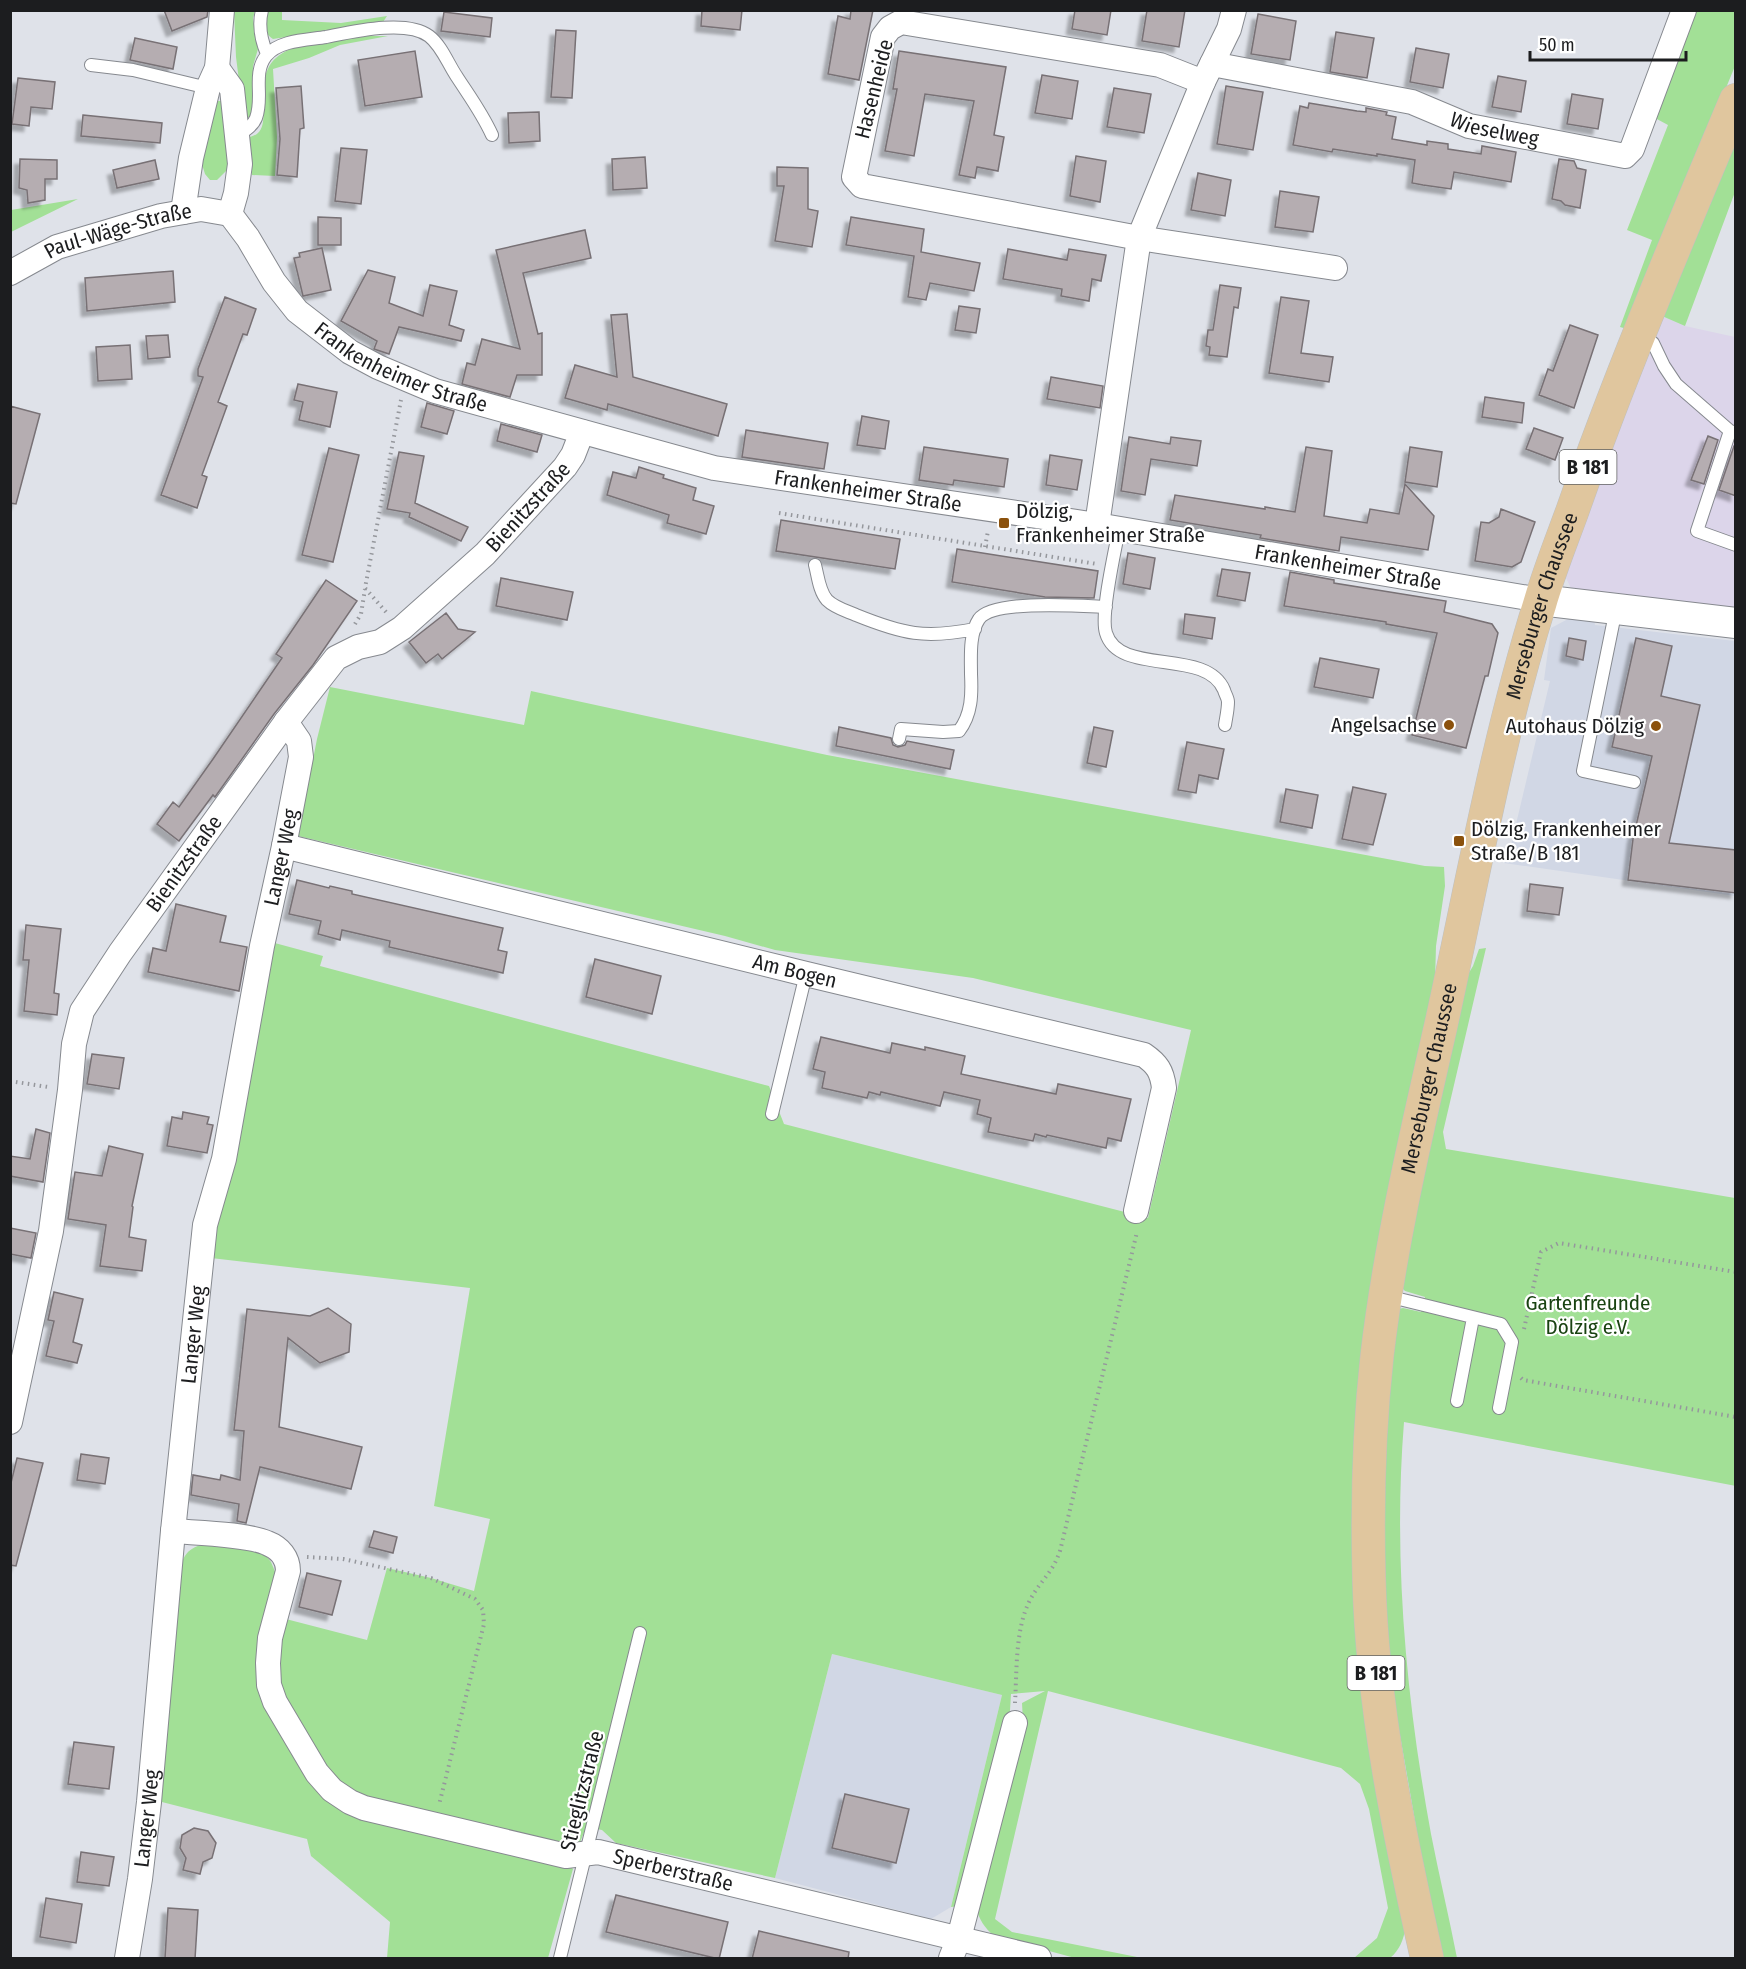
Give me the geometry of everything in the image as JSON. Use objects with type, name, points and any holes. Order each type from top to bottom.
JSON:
[{"type":"main road","name":"Merseburger Chaussee","points":[[1427,1959],[1386,1755],[1372,1642],[1368,1527],[1375,1383],[1385,1296],[1419,1123],[1493,786],[1540,600],[1585,474],[1639,335],[1736,100]]},
{"type":"street","points":[[183,212],[191,158],[213,78],[222,10]]},
{"type":"street","points":[[1108,527],[1139,238],[1234,10]]},
{"type":"street","name":"Wieselweg","points":[[1208,73],[1412,102],[1469,126],[1625,156],[1632,149],[1684,10]]},
{"type":"street","name":"Hasenheide","points":[[1208,73],[901,22],[890,27],[884,37],[854,177],[862,186],[1139,238],[1335,268]]},
{"type":"street","points":[[213,78],[232,89],[240,164],[230,214]]},
{"type":"street","name":"Paul-Wäge-Straße","points":[[10,273],[57,247],[161,216],[201,209],[230,214]]},
{"type":"street","name":"Frankenheimer Straße","points":[[230,214],[249,238],[274,282],[297,311],[350,352],[378,367],[435,391],[714,468],[1108,527],[1540,600],[1736,623]]},
{"type":"street","name":"Bienitzstraße","points":[[10,1422],[51,1231],[74,1044],[82,1011],[120,953],[286,722],[336,658],[358,647],[380,642],[402,628],[485,554],[565,467],[573,455],[582,432]]},
{"type":"street","name":"Langer Weg","points":[[127,1959],[140,1879],[205,1226],[224,1159],[260,957],[301,757],[299,741],[286,722]]},
{"type":"street","name":"Am Bogen","points":[[284,846],[1144,1055],[1156,1064],[1162,1074],[1164,1088],[1136,1211]]},
{"type":"street","points":[[173,1531],[241,1537],[267,1543],[280,1551],[288,1560]]},
{"type":"street","name":"Sperberstraße","points":[[288,1560],[288,1571],[270,1638],[269,1685],[276,1702],[316,1773],[332,1790],[350,1802],[364,1808],[566,1856],[598,1852],[955,1948],[1039,1959]]},
{"type":"street","points":[[955,1948],[1015,1723]]},
{"type":"lane","points":[[237,136],[249,128],[256,119],[259,73],[267,54],[260,29],[262,10]]},
{"type":"lane","points":[[267,54],[286,44],[384,27],[402,28],[428,35],[483,114],[492,135]]},
{"type":"lane","points":[[91,65],[213,78]]},
{"type":"lane","points":[[1639,335],[1653,343],[1676,384],[1733,432],[1697,531],[1736,545]]},
{"type":"lane","points":[[1108,527],[1112,566],[1106,607],[1106,634],[1113,645],[1125,654],[1204,670],[1221,682],[1228,701],[1225,725]]},
{"type":"lane","points":[[815,565],[819,584],[826,599],[838,608],[885,627],[918,635],[945,635],[975,629]]},
{"type":"lane","points":[[899,739],[901,729],[959,731],[967,721],[972,694],[971,659],[975,629],[980,618],[991,612],[1036,604],[1106,607]]},
{"type":"lane","points":[[1617,608],[1583,771],[1634,782]]},
{"type":"lane","points":[[772,1114],[806,974]]},
{"type":"lane","points":[[1385,1296],[1501,1324],[1512,1342],[1499,1408]]},
{"type":"lane","points":[[1457,1401],[1473,1318]]},
{"type":"lane","name":"Stieglitzstraße","points":[[560,1959],[640,1632]]},
{"type":"path","points":[[402,628],[365,588],[405,379]]},
{"type":"path","points":[[779,513],[1112,566]]},
{"type":"path","points":[[985,547],[988,529]]},
{"type":"path","points":[[10,1081],[70,1090]]},
{"type":"path","points":[[1015,1723],[1018,1652],[1023,1617],[1031,1599],[1054,1567],[1060,1551],[1139,1228],[1136,1211]]},
{"type":"path","points":[[1523,1332],[1541,1252],[1560,1243],[1736,1272]]},
{"type":"path","points":[[1519,1376],[1523,1380],[1736,1417]]},
{"type":"path","points":[[288,1560],[309,1557],[343,1559],[431,1578],[475,1599],[483,1610],[484,1624],[434,1823]]},
{"type":"shaded area","points":[[1662,316],[1685,326],[1735,337],[1735,612],[1573,592],[1566,578],[1565,564]]},
{"type":"shaded area","points":[[1568,619],[1594,619],[1595,625],[1735,641],[1735,896],[1504,863],[1512,841],[1550,681],[1544,680],[1551,628]]},
{"type":"shaded area","points":[[832,1654],[1002,1695],[951,1907],[931,1919],[775,1878]]},
{"type":"green space","points":[[234,11],[255,11],[253,18],[258,49],[253,66],[252,115],[244,120],[236,57]]},
{"type":"green space","points":[[267,11],[282,11],[282,20],[341,23],[387,16],[383,22],[273,39],[266,30]]},
{"type":"green space","points":[[1691,11],[1735,11],[1735,66],[1627,329],[1620,327],[1652,240],[1627,230],[1668,125],[1655,118]]},
{"type":"green space","points":[[368,36],[388,36],[340,45],[273,69],[277,137],[275,176],[252,175],[248,142],[262,126],[265,79],[269,67],[277,57],[291,49],[309,44]]},
{"type":"green space","points":[[217,101],[223,101],[229,168],[217,180],[210,180],[205,174],[201,161]]},
{"type":"green space","points":[[1735,132],[1735,192],[1685,326],[1662,316]]},
{"type":"green space","points":[[78,199],[15,230],[11,232],[11,210]]},
{"type":"green space","points":[[330,687],[524,725],[531,691],[827,755],[1425,866],[1444,867],[1445,886],[1436,946],[1435,981],[1362,1361],[1406,1927],[1401,1944],[1390,1958],[1354,1958],[1377,1938],[1388,1908],[1369,1809],[1360,1784],[1341,1768],[1048,1691],[995,1919],[1012,1932],[1142,1958],[1075,1958],[994,1936],[983,1923],[976,1907],[1023,1722],[1022,1703],[1045,1691],[1011,1694],[1009,1727],[960,1906],[951,1907],[1002,1695],[832,1654],[775,1878],[616,1843],[602,1830],[586,1827],[579,1845],[538,1842],[352,1796],[336,1786],[274,1682],[282,1618],[367,1640],[387,1568],[474,1591],[490,1519],[434,1506],[470,1288],[211,1258],[271,942],[323,956],[320,966],[769,1086],[784,1124],[1148,1218],[1191,1030],[973,978],[775,950],[725,936],[298,836]]},
{"type":"green space","name":"Gartenfreunde Dölzig e.V.","points":[[1486,948],[1443,1132],[1446,1149],[1735,1198],[1736,1486],[1404,1422],[1401,1473],[1401,1577],[1409,1680],[1422,1783],[1457,1958],[1439,1958],[1387,1661],[1382,1469],[1398,1309],[1421,1312],[1425,1297],[1405,1291],[1401,1287],[1464,981],[1479,949]]},
{"type":"green space","points":[[209,1543],[263,1552],[271,1562],[276,1574],[260,1662],[317,1785],[564,1860],[573,1869],[548,1958],[387,1958],[390,1922],[311,1856],[307,1839],[158,1801],[177,1577],[190,1550]]},
{"type":"building","points":[[164,10],[208,10],[207,17],[172,31]]},
{"type":"building","points":[[702,10],[742,10],[740,30],[701,26]]},
{"type":"building","points":[[851,10],[873,10],[859,80],[828,74],[838,16],[850,19]]},
{"type":"building","points":[[1075,10],[1111,10],[1107,35],[1072,29]]},
{"type":"building","points":[[1147,10],[1185,10],[1179,47],[1142,41]]},
{"type":"building","points":[[444,12],[492,18],[490,37],[441,31]]},
{"type":"building","points":[[1258,14],[1296,21],[1290,60],[1251,54]]},
{"type":"building","points":[[556,30],[576,31],[572,98],[551,97]]},
{"type":"building","points":[[1336,32],[1374,38],[1367,78],[1330,72]]},
{"type":"building","points":[[135,38],[177,47],[173,69],[130,60]]},
{"type":"building","points":[[1416,48],[1449,54],[1443,88],[1410,82]]},
{"type":"building","points":[[415,51],[422,97],[365,106],[358,60]]},
{"type":"building","points":[[899,51],[1006,67],[994,135],[1004,137],[998,171],[977,167],[975,178],[959,175],[974,101],[925,94],[914,156],[885,151],[897,89],[893,89]]},
{"type":"building","points":[[1042,75],[1078,81],[1072,119],[1035,113]]},
{"type":"building","points":[[1498,76],[1526,81],[1521,112],[1492,107]]},
{"type":"building","points":[[18,78],[55,82],[52,109],[31,107],[29,126],[12,124]]},
{"type":"building","points":[[301,86],[304,128],[300,129],[297,177],[277,175],[280,139],[276,88]]},
{"type":"building","points":[[1226,86],[1263,92],[1253,150],[1217,144]]},
{"type":"building","points":[[1114,88],[1151,94],[1144,133],[1107,127]]},
{"type":"building","points":[[1572,94],[1603,99],[1598,129],[1567,124]]},
{"type":"building","points":[[1309,103],[1357,111],[1366,112],[1366,108],[1387,112],[1386,115],[1396,117],[1392,139],[1427,145],[1427,141],[1448,144],[1448,149],[1481,154],[1482,146],[1516,152],[1511,182],[1454,172],[1451,189],[1423,185],[1412,183],[1415,160],[1333,149],[1332,152],[1293,145],[1300,106],[1308,108]]},
{"type":"building","points":[[539,112],[540,141],[509,143],[508,113]]},
{"type":"building","points":[[83,115],[162,123],[160,143],[81,136]]},
{"type":"building","points":[[341,148],[367,150],[361,204],[335,201]]},
{"type":"building","points":[[1076,156],[1106,161],[1100,202],[1070,196]]},
{"type":"building","points":[[645,157],[647,188],[613,190],[612,159]]},
{"type":"building","points":[[20,159],[57,160],[57,179],[45,179],[45,200],[28,203],[27,190],[19,188]]},
{"type":"building","points":[[1559,159],[1574,161],[1577,168],[1586,170],[1580,208],[1552,199]]},
{"type":"building","points":[[155,160],[159,179],[117,188],[113,170]]},
{"type":"building","points":[[777,167],[808,168],[808,209],[818,211],[812,247],[775,241],[784,186],[777,186]]},
{"type":"building","points":[[1198,173],[1231,180],[1225,216],[1191,210]]},
{"type":"building","points":[[1280,191],[1319,197],[1313,232],[1275,227]]},
{"type":"building","points":[[318,217],[341,218],[341,245],[318,245]]},
{"type":"building","points":[[851,217],[924,229],[921,252],[980,263],[974,291],[930,283],[926,300],[908,297],[914,256],[846,245]]},
{"type":"building","points":[[585,230],[591,258],[523,273],[538,334],[542,333],[542,375],[517,375],[510,397],[462,384],[467,363],[475,365],[482,339],[520,349],[496,250]]},
{"type":"building","points":[[322,248],[331,290],[303,296],[294,258],[300,257],[299,253]]},
{"type":"building","points":[[1008,249],[1067,260],[1069,249],[1106,255],[1101,281],[1092,279],[1089,301],[1061,296],[1062,289],[1003,279]]},
{"type":"building","points":[[368,270],[395,277],[389,303],[423,316],[430,285],[457,291],[449,325],[464,330],[461,341],[399,327],[389,354],[374,349],[377,341],[341,321]]},
{"type":"building","points":[[173,271],[175,302],[87,311],[85,278]]},
{"type":"building","points":[[1220,285],[1241,288],[1238,308],[1234,307],[1227,357],[1209,355],[1210,347],[1206,346],[1208,330],[1213,330]]},
{"type":"building","points":[[225,297],[256,309],[247,335],[243,334],[218,402],[227,406],[202,475],[207,477],[197,508],[161,495],[203,377],[198,376],[198,369]]},
{"type":"building","points":[[1281,297],[1309,301],[1301,353],[1333,357],[1329,382],[1269,373]]},
{"type":"building","points":[[959,306],[980,309],[976,333],[955,330]]},
{"type":"building","points":[[627,314],[633,377],[727,404],[718,436],[608,404],[607,410],[565,398],[575,365],[617,377],[611,315]]},
{"type":"building","points":[[1570,325],[1598,335],[1574,408],[1539,395],[1548,369],[1553,371]]},
{"type":"building","points":[[168,335],[170,357],[148,359],[146,336]]},
{"type":"building","points":[[130,345],[132,379],[98,381],[96,347]]},
{"type":"building","points":[[1051,377],[1103,386],[1100,408],[1047,399]]},
{"type":"building","points":[[298,384],[337,392],[330,427],[299,420],[303,402],[294,400]]},
{"type":"building","points":[[1485,397],[1524,403],[1522,423],[1482,417]]},
{"type":"building","points":[[427,403],[454,411],[447,434],[421,427]]},
{"type":"building","points":[[10,406],[40,414],[16,504],[10,503]]},
{"type":"building","points":[[862,416],[889,421],[885,449],[857,445]]},
{"type":"building","points":[[501,424],[542,435],[537,452],[497,441]]},
{"type":"building","points":[[1534,428],[1563,438],[1555,460],[1526,449]]},
{"type":"building","points":[[746,430],[828,443],[824,469],[742,457]]},
{"type":"building","points":[[1708,436],[1718,440],[1704,484],[1691,480]]},
{"type":"building","points":[[1129,437],[1170,444],[1171,437],[1201,441],[1197,466],[1151,459],[1145,495],[1121,491]]},
{"type":"building","points":[[1734,446],[1736,446],[1736,496],[1719,490]]},
{"type":"building","points":[[924,447],[1008,459],[1004,487],[954,480],[953,485],[919,480]]},
{"type":"building","points":[[1306,447],[1332,451],[1324,516],[1367,523],[1370,509],[1399,514],[1405,484],[1434,516],[1428,550],[1341,537],[1339,551],[1170,520],[1175,495],[1295,512]]},
{"type":"building","points":[[1410,447],[1442,452],[1437,487],[1405,482]]},
{"type":"building","points":[[329,448],[359,455],[333,562],[302,555]]},
{"type":"building","points":[[399,452],[424,456],[415,503],[468,527],[461,541],[409,517],[410,513],[387,509]]},
{"type":"building","points":[[1050,455],[1082,460],[1077,490],[1046,485]]},
{"type":"building","points":[[639,467],[664,475],[663,478],[696,488],[693,500],[714,506],[706,534],[667,523],[669,515],[607,495],[613,472],[636,478]]},
{"type":"building","points":[[1501,509],[1535,522],[1521,562],[1512,567],[1475,561],[1481,522],[1489,523],[1499,517]]},
{"type":"building","points":[[781,520],[900,539],[895,569],[776,551]]},
{"type":"building","points":[[957,549],[1098,571],[1094,598],[1045,597],[952,582]]},
{"type":"building","points":[[1128,553],[1155,558],[1150,589],[1123,584]]},
{"type":"building","points":[[1222,569],[1250,573],[1245,601],[1217,596]]},
{"type":"building","points":[[1290,572],[1334,580],[1334,583],[1446,601],[1444,612],[1492,624],[1498,633],[1488,676],[1485,676],[1466,748],[1412,735],[1437,633],[1386,624],[1386,622],[1284,606]]},
{"type":"building","points":[[501,578],[573,592],[567,620],[496,606]]},
{"type":"building","points":[[326,580],[357,601],[313,665],[274,714],[215,797],[213,795],[179,841],[157,824],[173,802],[179,807],[213,759],[282,658],[276,654]]},
{"type":"building","points":[[446,613],[458,629],[475,632],[442,659],[438,654],[426,663],[409,642]]},
{"type":"building","points":[[1185,614],[1215,618],[1212,639],[1183,634]]},
{"type":"building","points":[[1569,638],[1586,641],[1583,660],[1566,656]]},
{"type":"building","name":"Autohaus Dölzig","points":[[1636,638],[1672,646],[1661,696],[1700,705],[1669,843],[1736,850],[1736,893],[1628,880],[1633,839],[1652,756],[1612,747]]},
{"type":"building","points":[[1320,658],[1379,669],[1373,698],[1314,687]]},
{"type":"building","points":[[839,727],[891,738],[893,745],[898,747],[905,745],[907,741],[954,750],[950,769],[836,746]]},
{"type":"building","points":[[1094,727],[1113,731],[1106,767],[1087,763]]},
{"type":"building","points":[[1187,742],[1224,749],[1218,779],[1199,775],[1196,793],[1178,790]]},
{"type":"building","points":[[1353,787],[1386,794],[1373,845],[1342,839]]},
{"type":"building","points":[[1286,789],[1318,795],[1312,828],[1280,822]]},
{"type":"building","points":[[297,880],[503,928],[498,950],[507,952],[503,973],[389,947],[390,941],[342,930],[340,940],[318,934],[321,921],[289,914]]},
{"type":"building","points":[[1530,884],[1563,888],[1559,915],[1527,911]]},
{"type":"building","points":[[176,904],[226,916],[220,942],[247,947],[239,991],[148,972],[153,948],[166,951]]},
{"type":"building","points":[[26,925],[61,929],[54,993],[59,994],[57,1015],[24,1011],[29,960],[23,960]]},
{"type":"building","points":[[595,959],[661,976],[652,1014],[586,997]]},
{"type":"building","points":[[821,1037],[890,1053],[892,1043],[925,1050],[925,1047],[965,1056],[961,1074],[1056,1094],[1058,1084],[1131,1099],[1121,1141],[1108,1138],[1106,1148],[1047,1135],[1046,1137],[1035,1134],[1033,1141],[988,1132],[991,1118],[977,1114],[980,1100],[944,1092],[940,1106],[881,1092],[880,1095],[869,1092],[867,1098],[822,1088],[825,1072],[813,1069]]},
{"type":"building","points":[[92,1054],[124,1058],[119,1089],[87,1084]]},
{"type":"building","points":[[183,1112],[209,1117],[207,1124],[213,1125],[207,1153],[167,1146],[172,1117],[182,1119]]},
{"type":"building","points":[[36,1129],[50,1133],[43,1182],[10,1176],[10,1156],[30,1159]]},
{"type":"building","points":[[109,1146],[143,1154],[132,1206],[129,1237],[146,1240],[142,1271],[100,1266],[106,1225],[68,1219],[75,1172],[102,1176]]},
{"type":"building","points":[[10,1228],[36,1233],[31,1258],[10,1254]]},
{"type":"building","points":[[54,1292],[83,1299],[73,1342],[82,1345],[77,1363],[46,1356],[54,1321],[48,1320]]},
{"type":"building","points":[[328,1308],[351,1324],[349,1352],[320,1363],[288,1338],[279,1427],[362,1447],[351,1489],[260,1467],[246,1523],[237,1521],[239,1504],[191,1495],[193,1475],[220,1480],[221,1475],[240,1480],[244,1431],[234,1430],[247,1309],[310,1316]]},
{"type":"building","points":[[81,1454],[109,1458],[105,1484],[77,1480]]},
{"type":"building","points":[[17,1458],[43,1463],[16,1566],[10,1565],[10,1487]]},
{"type":"building","points":[[374,1531],[397,1537],[393,1553],[369,1547]]},
{"type":"building","points":[[307,1573],[341,1581],[332,1615],[299,1607]]},
{"type":"building","points":[[74,1742],[114,1747],[109,1789],[68,1784]]},
{"type":"building","points":[[845,1794],[909,1809],[896,1863],[832,1848]]},
{"type":"building","points":[[194,1828],[208,1831],[216,1843],[212,1858],[203,1862],[200,1874],[183,1870],[186,1858],[180,1848],[182,1835]]},
{"type":"building","points":[[81,1852],[114,1857],[109,1886],[77,1882]]},
{"type":"building","points":[[616,1895],[728,1922],[719,1959],[606,1932]]},
{"type":"building","points":[[46,1898],[82,1904],[76,1943],[40,1937]]},
{"type":"building","points":[[168,1908],[198,1910],[195,1959],[165,1958]]},
{"type":"building","points":[[759,1931],[849,1952],[848,1959],[752,1959]]},
{"type":"place","name":"Dölzig, Frankenheimer Straße","points":[[1004,523]]},
{"type":"place","name":"Angelsachse","points":[[1449,725]]},
{"type":"place","name":"Autohaus Dölzig","points":[[1656,726]]},
{"type":"place","name":"Dölzig, Frankenheimer Straße/B 181","points":[[1459,841]]}]
